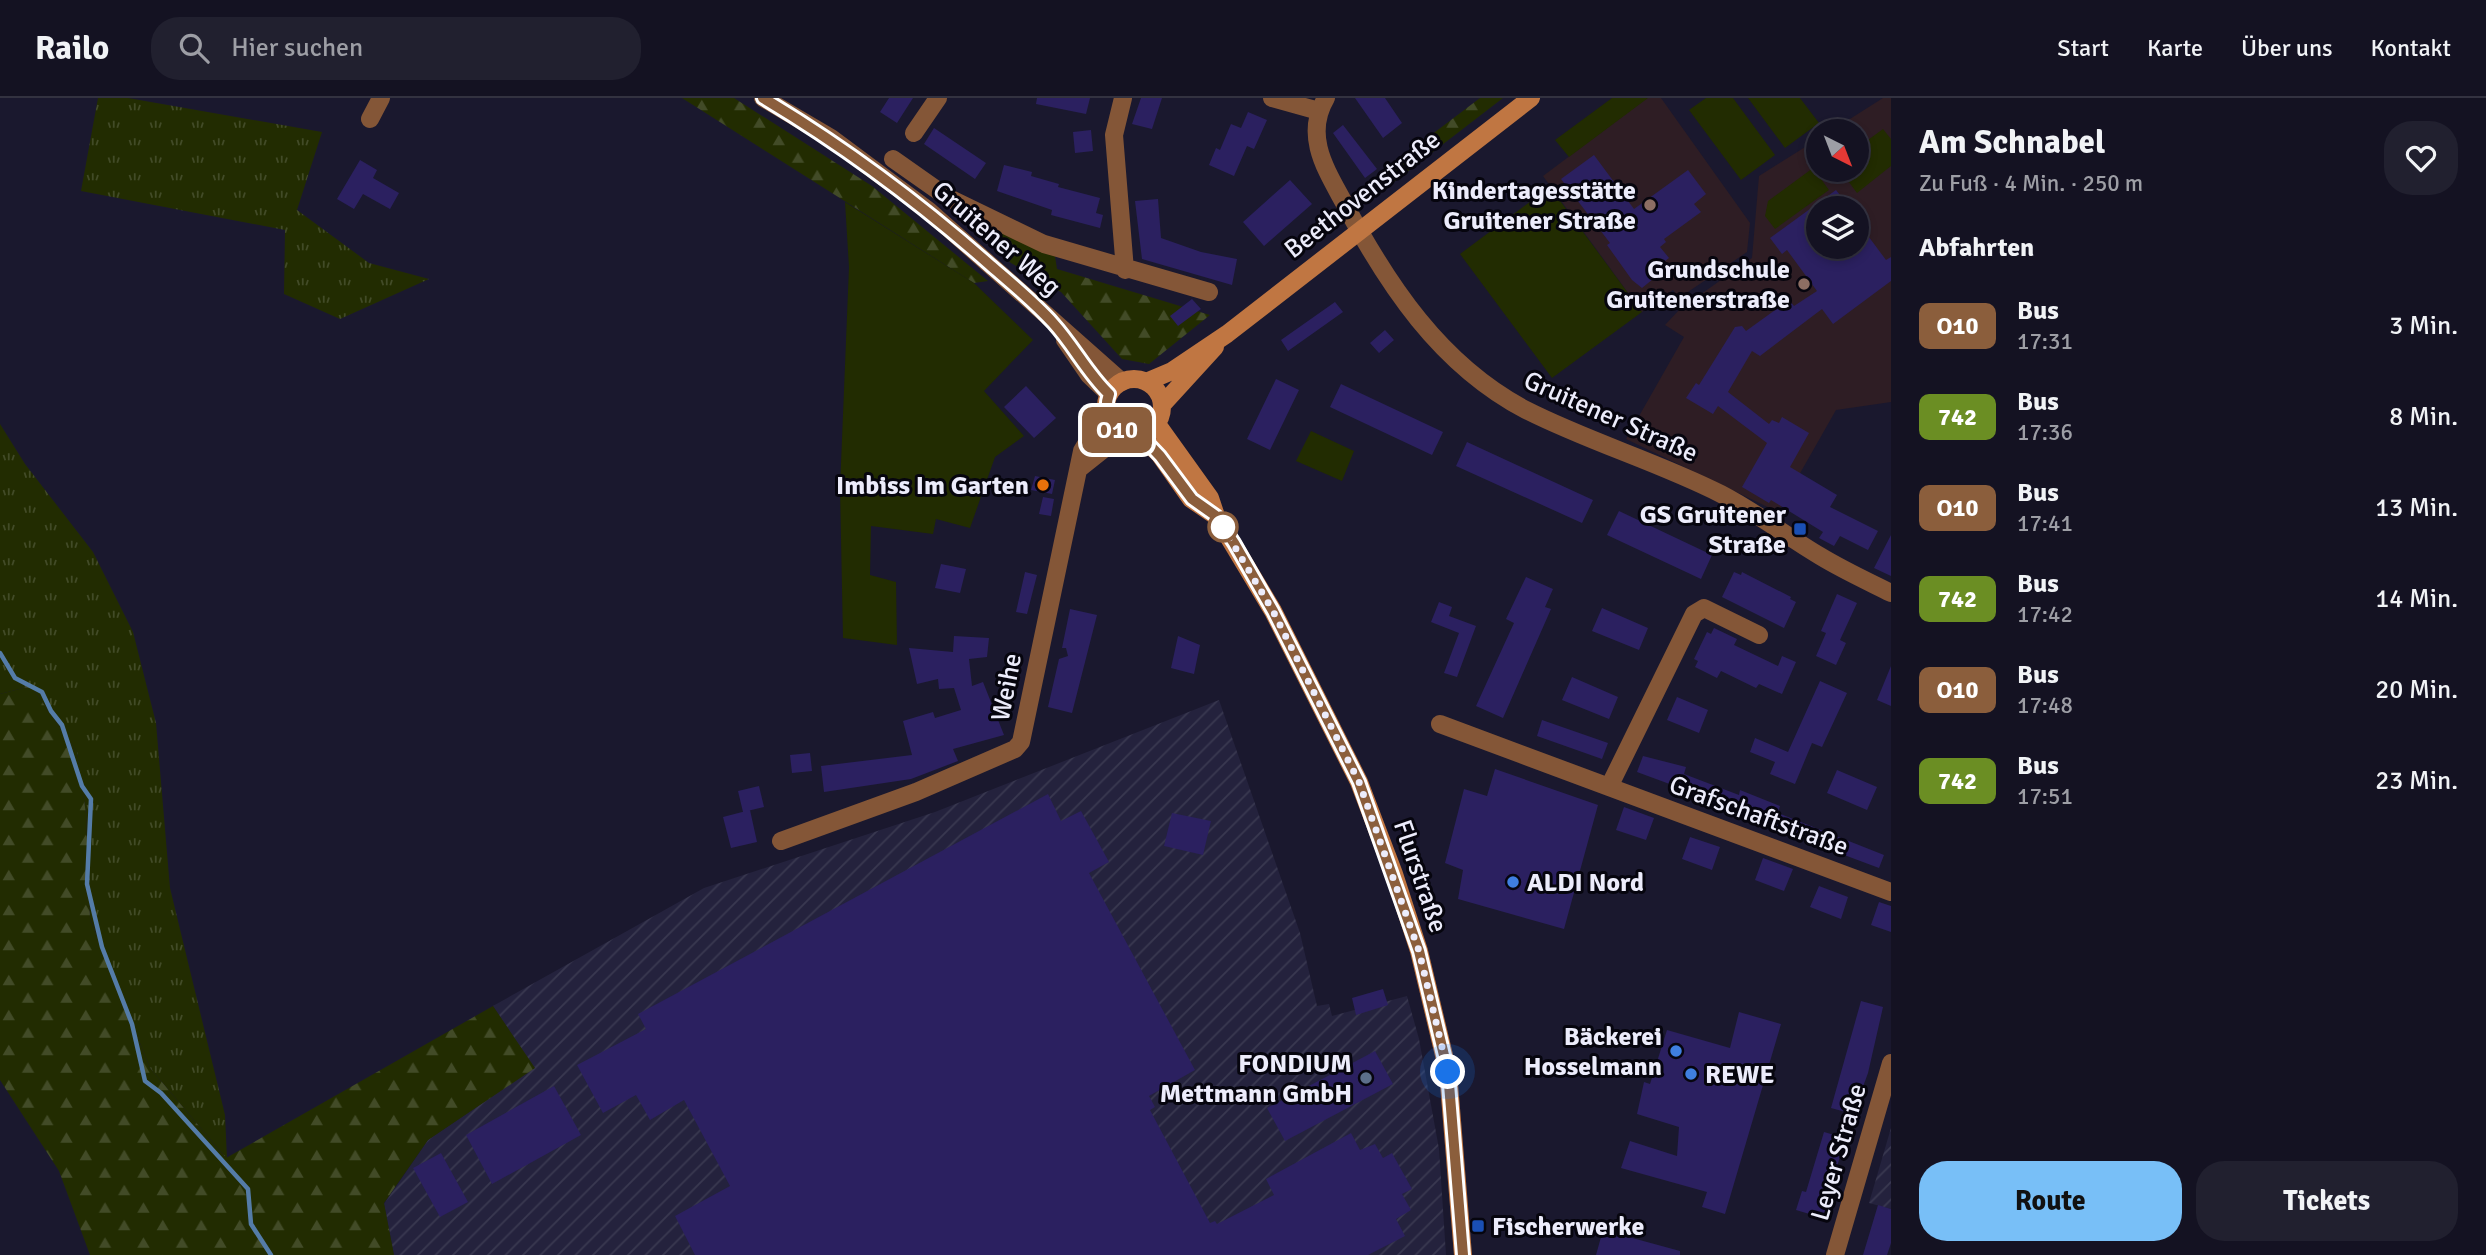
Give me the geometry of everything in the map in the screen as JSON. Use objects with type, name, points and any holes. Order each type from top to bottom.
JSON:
[{"type":"main road","name":"Beethovenstraße","points":[[1146,382],[1172,371],[1227,334],[1531,98]]},
{"type":"main road","name":"Beethovenstraße","points":[[1162,405],[1227,334]]},
{"type":"main road","points":[[1157,424],[1162,405],[1157,391],[1146,382],[1130,379],[1112,396],[1112,425],[1132,434],[1160,456],[1192,499],[1216,516]]},
{"type":"main road","points":[[1132,434],[1157,424]]},
{"type":"main road","points":[[1157,424],[1210,498],[1216,516]]},
{"type":"main road","name":"Flurstraße","points":[[1216,516],[1273,611],[1359,782],[1419,951],[1448,1072],[1463,1255]]},
{"type":"street","points":[[370,119],[381,98]]},
{"type":"street","name":"Gruitener Weg","points":[[763,98],[831,138],[929,211],[1055,325],[1106,365],[1112,396]]},
{"type":"street","points":[[914,133],[938,98]]},
{"type":"street","points":[[1123,98],[1114,135],[1125,270]]},
{"type":"street","points":[[1272,98],[1323,105]]},
{"type":"street","name":"Gruitener Straße","points":[[1323,105],[1315,127],[1319,155],[1358,230],[1416,318],[1457,361],[1502,396],[1547,420],[1720,494],[1821,557],[1891,593]]},
{"type":"street","points":[[894,159],[947,197],[1044,244],[1125,270],[1209,292]]},
{"type":"street","name":"Weihe","points":[[780,841],[916,792],[1015,749],[1021,742],[1082,451],[1112,396]]},
{"type":"street","points":[[1080,468],[1132,434]]},
{"type":"street","points":[[1609,787],[1694,614],[1704,608],[1759,635]]},
{"type":"street","name":"Grafschaftstraße","points":[[1440,724],[1891,892]]},
{"type":"street","name":"Leyer Straße","points":[[1835,1255],[1891,1063]]},
{"type":"shaded area","name":"Kindertagesstätte Gruitener Straße","points":[[1647,98],[1661,98],[1750,223],[1747,252],[1679,298],[1673,290],[1642,312],[1543,176]]},
{"type":"shaded area","name":"Grundschule Gruitenerstraße","points":[[1883,98],[1891,98],[1891,402],[1836,410],[1778,512],[1626,439],[1684,337],[1665,325],[1680,309],[1752,258],[1759,176],[1806,147],[1806,182],[1869,182],[1869,119],[1850,119]]},
{"type":"shaded area","points":[[1219,700],[1300,933],[1317,1006],[1329,1004],[1332,1016],[1407,996],[1419,1039],[1439,1149],[1446,1255],[394,1255],[384,1204],[428,1140],[534,1068],[493,1006],[704,888],[935,812]]},
{"type":"shaded area","points":[[1891,1128],[1891,1209],[1869,1203]]},
{"type":"green space","points":[[98,98],[128,98],[322,132],[297,210],[369,263],[429,279],[340,319],[284,294],[285,230],[81,191]]},
{"type":"green space","points":[[682,98],[734,98],[872,186],[988,281],[974,283]]},
{"type":"green space","points":[[1480,98],[1503,98],[1377,195],[1369,182]]},
{"type":"green space","points":[[1612,98],[1648,98],[1569,157],[1555,140]]},
{"type":"green space","points":[[1706,98],[1733,98],[1775,155],[1741,180],[1689,110]]},
{"type":"green space","points":[[1748,98],[1800,98],[1816,119],[1806,119],[1806,133],[1785,148]]},
{"type":"green space","points":[[1883,129],[1891,139],[1891,166],[1857,193],[1849,182],[1869,182],[1869,139]]},
{"type":"green space","points":[[1806,173],[1806,182],[1823,182],[1829,190],[1821,196],[1806,196],[1806,207],[1775,229],[1765,216],[1768,201]]},
{"type":"green space","points":[[1550,187],[1642,312],[1552,378],[1460,254]]},
{"type":"green space","points":[[845,202],[974,283],[1033,340],[984,391],[1024,436],[995,457],[970,528],[936,519],[933,534],[871,526],[870,575],[896,582],[897,645],[843,638],[840,488],[849,267]]},
{"type":"green space","points":[[967,216],[1055,256],[1057,269],[1210,315],[1149,364],[1122,359],[1061,292],[1011,263],[963,221]]},
{"type":"green space","points":[[0,424],[25,464],[93,552],[133,632],[156,723],[170,888],[225,1115],[227,1159],[150,1068],[90,918],[86,814],[77,752],[31,686],[0,694]]},
{"type":"green space","points":[[1311,431],[1354,451],[1342,481],[1296,461]]},
{"type":"green space","points":[[31,686],[77,752],[86,814],[90,919],[150,1068],[226,1158],[493,1006],[535,1068],[428,1140],[384,1203],[394,1255],[90,1255],[59,1171],[0,1080],[0,694]]},
{"type":"building","points":[[889,98],[913,98],[897,123],[880,112]]},
{"type":"building","points":[[1037,98],[1090,98],[1086,114],[1036,104]]},
{"type":"building","points":[[1141,98],[1162,98],[1152,129],[1132,124]]},
{"type":"building","points":[[1355,98],[1385,98],[1402,123],[1383,138]]},
{"type":"building","points":[[1248,112],[1267,120],[1254,149],[1247,146],[1234,176],[1209,165],[1216,148],[1220,150],[1231,124],[1241,128]]},
{"type":"building","points":[[1343,125],[1377,169],[1365,178],[1333,133]]},
{"type":"building","points":[[934,128],[986,163],[975,179],[924,144]]},
{"type":"building","points":[[1091,130],[1093,151],[1075,153],[1073,132]]},
{"type":"building","points":[[1594,155],[1634,209],[1688,170],[1706,194],[1694,204],[1701,212],[1664,239],[1666,242],[1660,247],[1669,258],[1648,274],[1653,279],[1642,288],[1632,280],[1607,245],[1610,243],[1561,179]]},
{"type":"building","points":[[360,160],[377,170],[373,178],[399,193],[390,209],[363,194],[354,209],[337,199]]},
{"type":"building","points":[[1004,165],[1032,172],[1031,176],[1059,184],[1058,187],[1100,198],[1096,213],[1103,215],[1100,228],[1051,215],[1052,210],[997,191]]},
{"type":"building","points":[[1290,180],[1312,204],[1264,246],[1243,222]]},
{"type":"building","points":[[1836,190],[1841,196],[1828,196]]},
{"type":"building","points":[[1158,199],[1161,238],[1201,252],[1237,259],[1232,285],[1142,259],[1135,201]]},
{"type":"building","points":[[1806,212],[1806,259],[1869,259],[1869,237],[1886,260],[1891,257],[1891,281],[1833,324],[1822,309],[1760,356],[1752,351],[1728,392],[1769,424],[1772,420],[1779,423],[1782,417],[1809,433],[1790,467],[1837,495],[1830,507],[1878,531],[1868,550],[1840,536],[1834,546],[1819,538],[1823,532],[1771,500],[1769,503],[1742,487],[1767,443],[1718,406],[1713,414],[1686,398],[1696,383],[1699,385],[1735,327],[1742,326],[1746,331],[1789,300],[1794,306],[1817,291],[1787,250],[1782,254],[1770,238]]},
{"type":"building","points":[[1192,299],[1201,309],[1178,326],[1170,316]]},
{"type":"building","points":[[1335,302],[1343,312],[1288,351],[1281,340]]},
{"type":"building","points":[[1385,330],[1394,340],[1379,353],[1370,343]]},
{"type":"building","points":[[1276,379],[1299,390],[1270,450],[1247,439]]},
{"type":"building","points":[[1341,384],[1443,432],[1432,455],[1330,407]]},
{"type":"building","points":[[1026,386],[1056,418],[1034,438],[1004,407]]},
{"type":"building","points":[[1467,442],[1593,500],[1582,523],[1456,466]]},
{"type":"building","name":"Imbiss Im Garten","points":[[1035,476],[1055,480],[1052,494],[1031,490]]},
{"type":"building","points":[[1043,497],[1054,499],[1051,516],[1039,514]]},
{"type":"building","points":[[1619,511],[1712,555],[1701,579],[1607,535]]},
{"type":"building","points":[[1891,535],[1891,576],[1874,568]]},
{"type":"building","points":[[941,564],[966,569],[960,593],[935,588]]},
{"type":"building","points":[[1025,572],[1037,575],[1027,614],[1016,612]]},
{"type":"building","points":[[1734,572],[1741,575],[1742,572],[1796,602],[1784,628],[1722,597]]},
{"type":"building","points":[[1526,577],[1553,589],[1545,607],[1551,609],[1503,718],[1476,706],[1514,623],[1506,619]]},
{"type":"building","points":[[1837,594],[1857,603],[1840,640],[1846,643],[1836,665],[1816,656],[1826,633],[1821,631]]},
{"type":"building","points":[[1439,602],[1452,607],[1449,616],[1476,626],[1457,677],[1444,673],[1459,633],[1431,622]]},
{"type":"building","points":[[1602,608],[1648,628],[1639,650],[1592,631]]},
{"type":"building","points":[[1070,609],[1097,615],[1072,713],[1048,707],[1059,659],[1068,656],[1066,648],[1062,648]]},
{"type":"building","points":[[1714,628],[1737,639],[1734,645],[1778,666],[1782,656],[1796,662],[1782,694],[1759,684],[1756,688],[1721,671],[1717,678],[1695,667],[1698,661],[1694,659],[1707,632],[1711,634]]},
{"type":"building","points":[[954,636],[989,638],[987,657],[969,659],[972,686],[983,682],[1004,735],[953,749],[958,761],[911,779],[824,792],[821,766],[912,755],[903,721],[933,712],[935,718],[961,710],[954,688],[939,689],[938,679],[917,684],[909,648],[953,652]]},
{"type":"building","points":[[1178,636],[1200,645],[1194,674],[1171,668]]},
{"type":"building","points":[[1891,666],[1891,706],[1877,700]]},
{"type":"building","points":[[1572,677],[1618,697],[1609,719],[1562,700]]},
{"type":"building","points":[[1820,681],[1847,693],[1822,747],[1812,743],[1795,784],[1770,774],[1775,762],[1750,752],[1755,738],[1788,752]]},
{"type":"building","points":[[1677,697],[1708,710],[1699,733],[1667,720]]},
{"type":"building","points":[[1542,720],[1608,743],[1602,759],[1537,736]]},
{"type":"building","points":[[810,753],[812,771],[792,773],[790,755]]},
{"type":"building","points":[[1643,756],[1686,767],[1684,774],[1739,795],[1740,790],[1780,806],[1778,813],[1884,855],[1879,868],[1692,798],[1694,793],[1637,772]]},
{"type":"building","points":[[1495,769],[1598,805],[1564,929],[1458,899],[1463,870],[1445,863],[1464,789],[1487,796]]},
{"type":"building","points":[[1837,770],[1877,787],[1867,810],[1827,793]]},
{"type":"building","points":[[759,786],[764,807],[743,812],[738,791]]},
{"type":"building","points":[[1048,794],[1061,821],[1081,811],[1109,862],[1089,873],[1195,1070],[1149,1096],[1155,1107],[1150,1110],[1210,1223],[1215,1221],[1217,1224],[1274,1195],[1266,1179],[1351,1133],[1360,1150],[1375,1144],[1383,1158],[1392,1153],[1412,1189],[1402,1194],[1411,1210],[1396,1219],[1405,1236],[1368,1255],[695,1255],[675,1216],[730,1186],[684,1100],[650,1120],[636,1095],[603,1113],[577,1065],[646,1029],[638,1014]]},
{"type":"building","points":[[1624,807],[1654,818],[1646,840],[1616,830]]},
{"type":"building","points":[[750,810],[757,842],[731,848],[723,817]]},
{"type":"building","points":[[1172,813],[1211,821],[1203,855],[1164,846]]},
{"type":"building","points":[[1690,837],[1720,847],[1712,870],[1682,859]]},
{"type":"building","points":[[1763,858],[1793,869],[1784,891],[1755,880]]},
{"type":"building","points":[[1819,886],[1848,897],[1841,919],[1810,907]]},
{"type":"building","points":[[1879,902],[1891,906],[1891,932],[1871,925]]},
{"type":"building","points":[[1383,989],[1388,1005],[1356,1015],[1352,998]]},
{"type":"building","points":[[1861,1001],[1883,1007],[1868,1073],[1853,1114],[1831,1108]]},
{"type":"building","points":[[1739,1012],[1781,1024],[1725,1214],[1702,1207],[1707,1192],[1621,1168],[1630,1141],[1677,1156],[1679,1127],[1637,1114],[1644,1082],[1650,1084],[1667,1030],[1730,1048]]},
{"type":"building","points":[[1375,1051],[1393,1084],[1285,1141],[1267,1108]]},
{"type":"building","points":[[554,1086],[581,1135],[492,1184],[466,1135]]},
{"type":"building","points":[[1824,1132],[1845,1138],[1823,1218],[1796,1210],[1802,1191],[1806,1192]]},
{"type":"building","points":[[441,1153],[468,1202],[440,1217],[413,1168]]},
{"type":"building","points":[[1878,1205],[1891,1209],[1891,1243],[1887,1255],[1863,1255]]},
{"type":"building","points":[[1603,1230],[1680,1251],[1680,1255],[1596,1255]]},
{"type":"waterway","points":[[0,653],[15,678],[42,692],[51,711],[62,725],[82,786],[91,799],[87,884],[102,947],[132,1024],[145,1081],[161,1093],[248,1189],[251,1224],[271,1255]]},
{"type":"bus line","name":"O10","points":[[763,98],[831,138],[929,211],[1031,301],[1055,325],[1089,375],[1109,394],[1106,411],[1112,425],[1124,433],[1140,435],[1160,456],[1192,499],[1216,516],[1234,543],[1273,611],[1359,782],[1394,874],[1419,951],[1448,1072],[1463,1255]]},
{"type":"place","name":"Kindertagesstätte Gruitener Straße","points":[[1650,205]]},
{"type":"place","name":"Grundschule Gruitenerstraße","points":[[1804,284]]},
{"type":"place","name":"Imbiss Im Garten","points":[[1043,485]]},
{"type":"place","name":"GS Gruitener Straße","points":[[1800,529]]},
{"type":"place","name":"ALDI Nord","points":[[1513,882]]},
{"type":"place","name":"Bäckerei Hosselmann","points":[[1676,1051]]},
{"type":"place","name":"REWE","points":[[1691,1074]]},
{"type":"place","name":"FONDIUM Mettmann GmbH","points":[[1366,1078]]},
{"type":"place","name":"Fischerwerke","points":[[1478,1226]]},
{"type":"route","points":[[1223,527],[1273,611],[1359,782],[1394,874],[1419,951],[1448,1072]]}]
